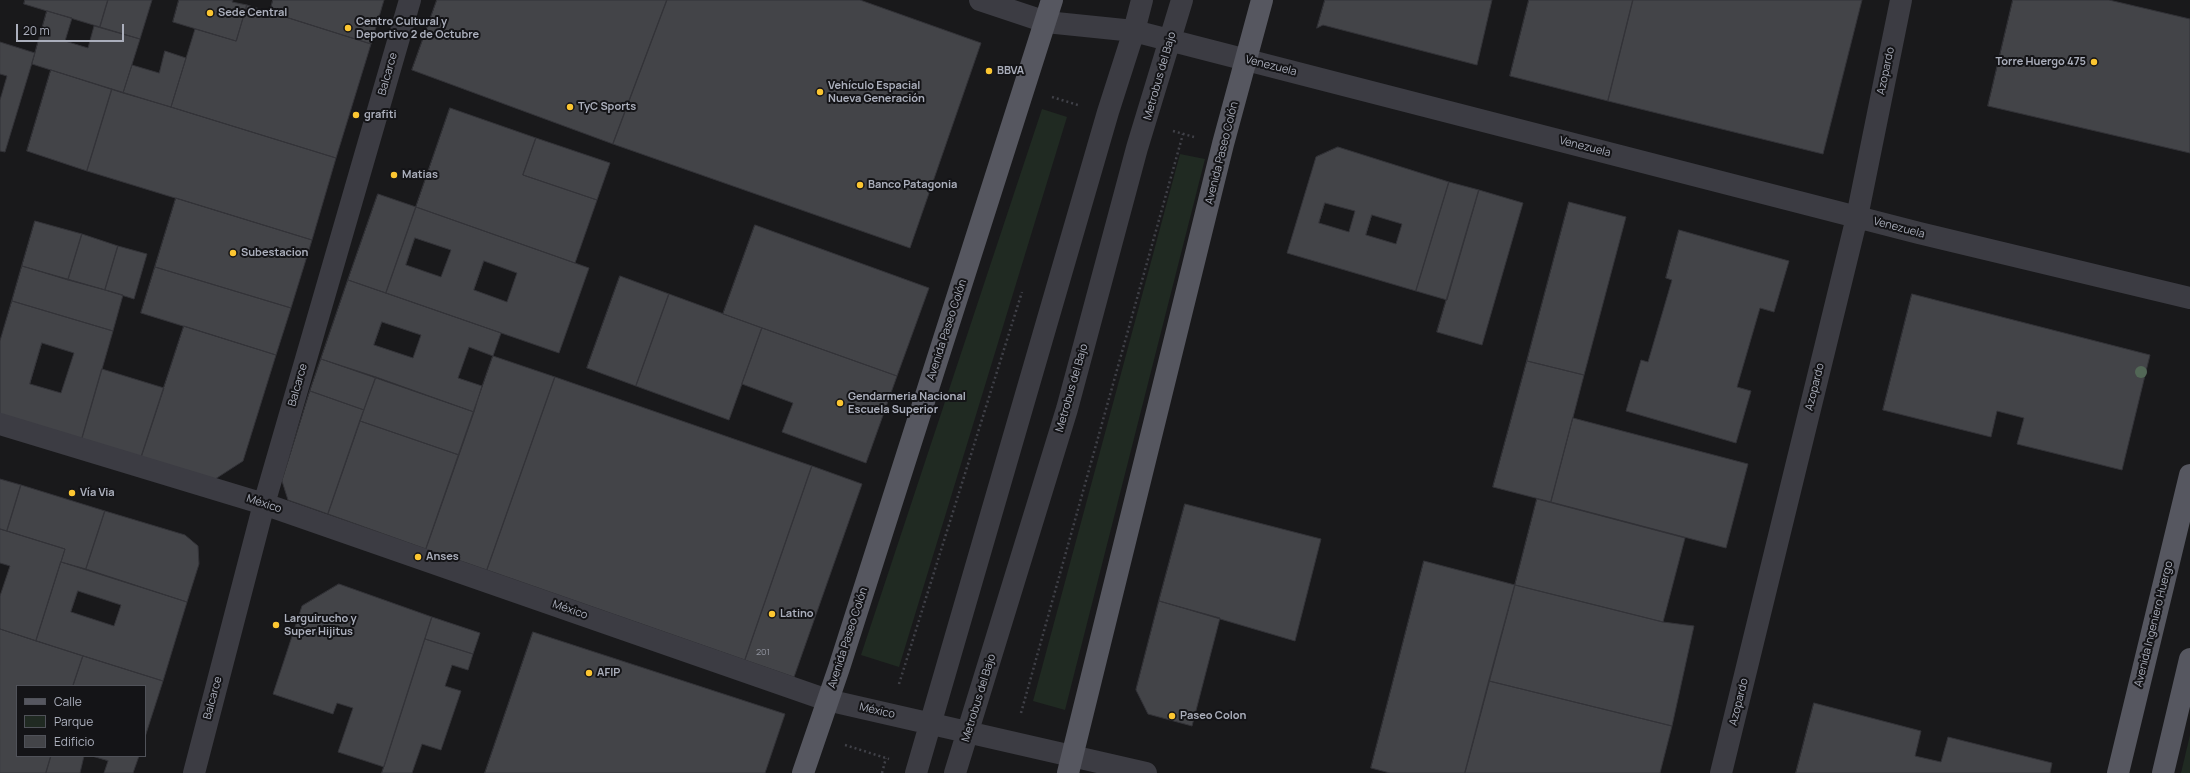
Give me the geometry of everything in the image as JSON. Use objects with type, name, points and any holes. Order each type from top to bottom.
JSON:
[{"type":"main road","name":"Avenida Paseo Colón","points":[[803,773],[1052,0]]},
{"type":"main road","name":"Avenida Paseo Colón","points":[[1070,764],[1223,144],[1262,0]]},
{"type":"main road","name":"Avenida Ingeniero Huergo","points":[[2118,773],[2190,474]]},
{"type":"main road","points":[[2162,773],[2190,659]]},
{"type":"street","name":"Balcarce","points":[[194,773],[264,504],[410,0]]},
{"type":"street","name":"Venezuela","points":[[980,0],[1046,22],[1134,31],[1171,40],[1857,217],[2190,298]]},
{"type":"street","points":[[917,770],[1108,112],[1134,31],[1142,0]]},
{"type":"street","name":"Metrobus del Bajo","points":[[955,773],[969,732],[1067,409],[1138,148],[1182,0]]},
{"type":"street","name":"Azopardo","points":[[1721,773],[1857,217],[1901,0]]},
{"type":"street","name":"México","points":[[0,424],[264,504],[827,700],[969,732],[1070,764],[1146,773]]},
{"type":"path","points":[[1078,113],[1080,105]]},
{"type":"path","points":[[1021,714],[1183,134]]},
{"type":"path","points":[[898,684],[1023,288]]},
{"type":"path","points":[[816,736],[886,758],[917,770]]},
{"type":"path","points":[[882,773],[886,758]]},
{"type":"green space","points":[[1042,109],[1067,117],[899,667],[861,655]]},
{"type":"green space","points":[[1180,154],[1205,159],[1065,710],[1033,701]]},
{"type":"green space","points":[[2190,735],[2190,773],[2181,773]]},
{"type":"building","points":[[25,0],[108,0],[100,27],[24,4]]},
{"type":"building","points":[[108,0],[152,0],[140,39],[100,27]]},
{"type":"building","name":"Sede Central","points":[[179,0],[233,0],[232,2],[247,5],[236,41],[173,22]]},
{"type":"building","name":"Centro Cultural y Deportivo 2 de Octubre","points":[[273,0],[384,0],[371,44],[270,12]]},
{"type":"building","name":"TyC Sports","points":[[437,0],[667,0],[613,144],[412,70]]},
{"type":"building","points":[[667,0],[860,0],[981,43],[910,248],[613,144]]},
{"type":"building","points":[[1325,0],[1492,0],[1477,65],[1323,25],[1317,28]]},
{"type":"building","points":[[1529,0],[1633,0],[1608,101],[1510,76]]},
{"type":"building","points":[[1633,0],[1862,0],[1823,154],[1608,101]]},
{"type":"building","name":"Torre Huergo 475","points":[[2013,0],[2109,0],[2190,19],[2190,153],[1988,106]]},
{"type":"building","points":[[247,5],[371,44],[336,158],[171,107],[195,29],[236,41]]},
{"type":"building","points":[[47,11],[72,18],[65,41],[88,48],[94,26],[140,39],[123,93],[32,64]]},
{"type":"building","points":[[0,42],[35,53],[5,152],[0,151],[0,100],[7,76],[0,74]]},
{"type":"building","points":[[165,51],[186,58],[171,107],[123,93],[132,65],[159,73]]},
{"type":"building","points":[[51,70],[112,89],[87,171],[27,151]]},
{"type":"building","points":[[112,89],[336,158],[312,240],[87,171]]},
{"type":"building","points":[[450,108],[536,138],[523,175],[597,200],[575,263],[416,207]]},
{"type":"building","points":[[536,138],[610,163],[597,200],[523,175]]},
{"type":"building","points":[[1338,147],[1449,182],[1416,291],[1287,253],[1316,157]],"holes":[[[1325,203],[1355,211],[1349,232],[1319,223]],[[1372,215],[1402,224],[1396,244],[1366,235]]]},
{"type":"building","points":[[1449,182],[1479,190],[1447,300],[1416,291]]},
{"type":"building","points":[[1479,190],[1523,203],[1482,345],[1437,332]]},
{"type":"building","points":[[378,194],[416,207],[386,293],[348,280]]},
{"type":"building","name":"Subestacion","points":[[176,198],[312,240],[291,308],[155,267]]},
{"type":"building","points":[[1569,202],[1626,217],[1584,375],[1527,361]]},
{"type":"building","points":[[416,207],[589,268],[559,353],[386,293]],"holes":[[[415,238],[451,250],[441,277],[406,265]],[[484,261],[517,273],[507,302],[474,290]]]},
{"type":"building","points":[[35,221],[82,234],[68,280],[22,266]]},
{"type":"building","points":[[755,225],[929,288],[897,376],[723,314]]},
{"type":"building","points":[[1679,230],[1789,261],[1774,312],[1760,308],[1737,387],[1751,391],[1736,443],[1626,411],[1641,360],[1648,362],[1672,280],[1666,278]]},
{"type":"building","points":[[82,234],[118,246],[105,290],[68,280]]},
{"type":"building","points":[[118,246],[147,254],[134,299],[105,290]]},
{"type":"building","points":[[22,266],[123,295],[113,331],[12,301]]},
{"type":"building","points":[[155,267],[291,308],[276,355],[141,313]]},
{"type":"building","points":[[620,276],[669,294],[636,386],[587,368]]},
{"type":"building","points":[[348,280],[501,333],[493,356],[469,347],[458,378],[482,386],[474,412],[321,359]],"holes":[[[382,322],[421,335],[413,358],[374,345]]]},
{"type":"building","points":[[669,294],[762,328],[729,420],[636,386]]},
{"type":"building","points":[[1912,294],[2150,355],[2122,470],[2017,444],[2024,418],[1997,411],[1991,437],[1883,410]]},
{"type":"building","points":[[12,301],[113,331],[81,442],[0,419],[0,341]],"holes":[[[42,343],[74,353],[61,393],[30,384]]]},
{"type":"building","points":[[184,326],[276,355],[243,461],[209,483],[140,461]]},
{"type":"building","points":[[762,328],[897,376],[866,463],[782,432],[793,403],[742,384]]},
{"type":"building","points":[[493,356],[555,377],[487,570],[426,549]]},
{"type":"building","points":[[321,359],[376,377],[364,410],[310,391]]},
{"type":"building","points":[[1527,361],[1584,375],[1551,502],[1493,487]]},
{"type":"building","points":[[102,369],[164,388],[140,461],[81,442]]},
{"type":"building","points":[[376,377],[474,412],[459,455],[360,421]]},
{"type":"building","points":[[555,377],[812,466],[745,660],[487,570]]},
{"type":"building","points":[[310,391],[364,410],[328,514],[288,500],[282,481]]},
{"type":"building","points":[[1573,418],[1748,464],[1726,548],[1551,502]]},
{"type":"building","points":[[360,421],[459,455],[426,549],[328,514]]},
{"type":"building","points":[[812,466],[862,484],[794,677],[745,660]]},
{"type":"building","points":[[0,479],[21,485],[7,531],[0,529]]},
{"type":"building","points":[[21,485],[105,511],[86,569],[61,562],[65,549],[7,531]]},
{"type":"building","points":[[1537,499],[1685,538],[1663,622],[1515,585]]},
{"type":"building","points":[[1185,504],[1321,539],[1295,641],[1159,601]]},
{"type":"building","points":[[105,511],[185,535],[198,546],[199,564],[187,602],[86,569]]},
{"type":"building","points":[[0,529],[65,549],[36,641],[0,629],[0,596],[10,566],[0,563]]},
{"type":"building","points":[[1424,561],[1515,585],[1465,773],[1390,773],[1371,768]]},
{"type":"building","points":[[61,562],[187,602],[163,681],[36,641]],"holes":[[[78,591],[121,605],[114,626],[71,612]]]},
{"type":"building","points":[[339,584],[432,617],[384,767],[338,752],[353,708],[337,703],[333,714],[273,694],[302,606]]},
{"type":"building","points":[[1515,585],[1663,622],[1694,626],[1672,726],[1489,681]]},
{"type":"building","points":[[1159,601],[1220,618],[1192,726],[1148,714],[1136,690]]},
{"type":"building","points":[[432,617],[480,633],[473,654],[425,639]]},
{"type":"building","points":[[0,629],[83,656],[73,685],[16,685],[16,757],[51,757],[46,773],[0,773]]},
{"type":"building","name":"AFIP","points":[[533,632],[785,714],[765,773],[485,773]]},
{"type":"building","points":[[425,639],[473,654],[468,670],[452,665],[445,686],[461,691],[441,750],[422,744],[412,773],[382,773]]},
{"type":"building","points":[[83,656],[163,681],[146,734],[146,685],[73,685]]},
{"type":"building","points":[[1489,681],[1672,726],[1660,773],[1465,773]]},
{"type":"building","points":[[1814,703],[1921,731],[1915,756],[1941,762],[1948,737],[2052,763],[2050,773],[1796,773]]},
{"type":"building","points":[[51,757],[84,757],[80,773],[46,773]]},
{"type":"building","points":[[95,757],[139,757],[133,773],[104,773],[108,761]]},
{"type":"place","name":"Sede Central","points":[[210,13]]},
{"type":"place","name":"Centro Cultural y Deportivo 2 de Octubre","points":[[348,28]]},
{"type":"place","name":"Torre Huergo 475","points":[[2094,62]]},
{"type":"place","name":"BBVA","points":[[989,71]]},
{"type":"place","name":"Vehículo Espacial Nueva Generación","points":[[820,92]]},
{"type":"place","name":"TyC Sports","points":[[570,107]]},
{"type":"place","name":"grafiti","points":[[356,115]]},
{"type":"place","name":"Matias","points":[[394,175]]},
{"type":"place","name":"Banco Patagonia","points":[[860,185]]},
{"type":"place","name":"Subestacion","points":[[233,253]]},
{"type":"place","name":"Gendarmeria Nacional Escuela Superior","points":[[840,403]]},
{"type":"place","name":"Vía Via","points":[[72,493]]},
{"type":"place","name":"Anses","points":[[418,557]]},
{"type":"place","name":"Latino","points":[[772,614]]},
{"type":"place","name":"Larguirucho y Super Hijitus","points":[[276,625]]},
{"type":"place","name":"AFIP","points":[[589,673]]},
{"type":"place","name":"Paseo Colon","points":[[1172,716]]}]
